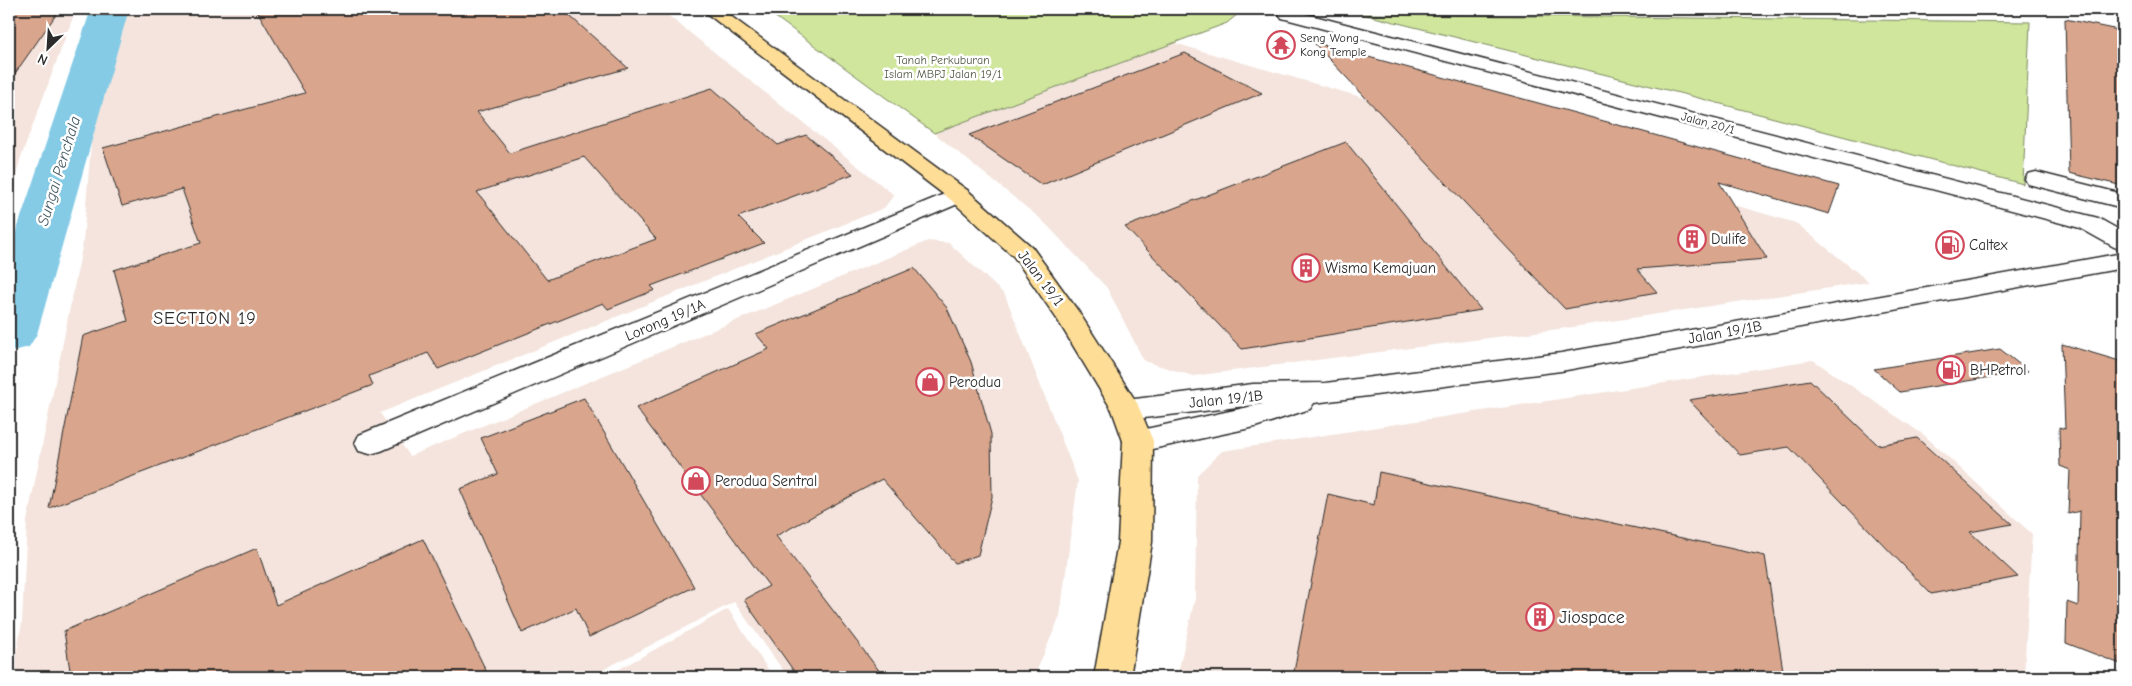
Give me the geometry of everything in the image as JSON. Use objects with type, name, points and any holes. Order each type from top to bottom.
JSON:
[{"type":"main road","name":"Jalan 19/1","points":[[710,9],[959,195],[1023,252],[1069,317],[1127,410],[1138,441],[1135,542],[1112,677]]},
{"type":"street","name":"Jalan 20/1","points":[[1288,14],[2089,223],[2123,242]]},
{"type":"street","points":[[2036,179],[2123,201]]},
{"type":"street","name":"Lorong 19/1A","points":[[370,443],[959,195]]},
{"type":"street","name":"Jalan 19/1B","points":[[1127,410],[1253,394],[1325,393],[1561,362],[2123,260]]},
{"type":"street","name":"Jalan 19/1B","points":[[1138,441],[1255,417],[1325,393]]},
{"type":"shaded area","points":[[9,9],[76,9],[20,160],[9,204]]},
{"type":"shaded area","points":[[122,9],[660,9],[894,195],[884,208],[380,413],[410,456],[928,241],[949,243],[1005,295],[1078,481],[1060,616],[1034,677],[788,677],[734,602],[589,677],[12,677],[22,622],[27,521],[83,243],[91,144]]},
{"type":"shaded area","points":[[1174,43],[1796,223],[1869,282],[1566,328],[1193,376],[1144,361],[1107,288],[1042,220],[934,133]]},
{"type":"shaded area","points":[[1813,360],[1924,435],[2032,534],[2024,677],[1177,677],[1195,598],[1197,475],[1222,451]]},
{"type":"shaded area","points":[[728,609],[773,677],[605,677]]},
{"type":"green space","name":"Tanah Perkuburan Islam MBPJ Jalan 19/1","points":[[797,9],[1244,9],[1227,23],[934,133],[774,16]]},
{"type":"green space","points":[[1362,14],[2030,22],[2023,184],[1691,96]]},
{"type":"building","points":[[9,9],[60,9],[9,82]]},
{"type":"building","points":[[256,9],[562,9],[628,68],[477,112],[510,153],[712,88],[778,145],[806,135],[853,174],[738,217],[764,243],[651,286],[655,290],[608,309],[603,303],[438,369],[428,353],[369,376],[373,385],[49,508],[83,336],[128,321],[114,270],[201,243],[182,189],[122,206],[103,148],[305,93]],"holes":[[[584,157],[656,239],[547,280],[477,192]]]},
{"type":"building","points":[[2065,19],[2123,31],[2123,186],[2069,173]]},
{"type":"building","points":[[1313,42],[1839,186],[1829,214],[1719,182],[1767,259],[1637,269],[1657,292],[1565,309]]},
{"type":"building","points":[[1185,53],[1262,93],[1042,185],[969,135]]},
{"type":"building","name":"Wisma Kemajuan","points":[[1346,142],[1481,310],[1242,349],[1125,227]]},
{"type":"building","points":[[914,268],[947,308],[971,362],[991,434],[992,497],[978,555],[955,563],[882,479],[776,536],[884,677],[798,677],[744,600],[769,586],[636,408],[769,349],[756,334]]},
{"type":"building","points":[[2062,344],[2123,362],[2123,665],[2066,643],[2067,602],[2078,606],[2080,511],[2068,514],[2070,470],[2060,466],[2059,427],[2065,429]]},
{"type":"building","name":"BHPetrol","points":[[2000,349],[2028,371],[1900,392],[1874,369]]},
{"type":"building","points":[[1810,380],[1878,445],[1917,438],[2012,524],[1970,532],[2018,577],[1931,594],[1789,447],[1740,455],[1689,400]]},
{"type":"building","points":[[584,398],[694,587],[589,637],[576,608],[522,633],[460,489],[498,474],[481,438]]},
{"type":"building","name":"Jiospace","points":[[1379,472],[1765,556],[1784,677],[1293,677],[1328,494],[1374,505]]},
{"type":"building","points":[[423,539],[489,677],[71,677],[64,631],[257,548],[276,605]]},
{"type":"waterway","name":"Sungai Penchala","points":[[9,334],[110,9]]},
{"type":"place","name":"Seng Wong Kong Temple","points":[[1281,45]]},
{"type":"place","name":"Dulife","points":[[1692,239]]},
{"type":"place","name":"Caltex","points":[[1950,245]]},
{"type":"place","name":"Wisma Kemajuan","points":[[1306,268]]},
{"type":"place","name":"BHPetrol","points":[[1951,370]]},
{"type":"place","name":"Perodua","points":[[930,382]]},
{"type":"place","name":"Perodua Sentral","points":[[696,481]]},
{"type":"place","name":"Jiospace","points":[[1540,617]]},
{"type":"district","name":"SECTION 19","points":[[205,318]]}]
